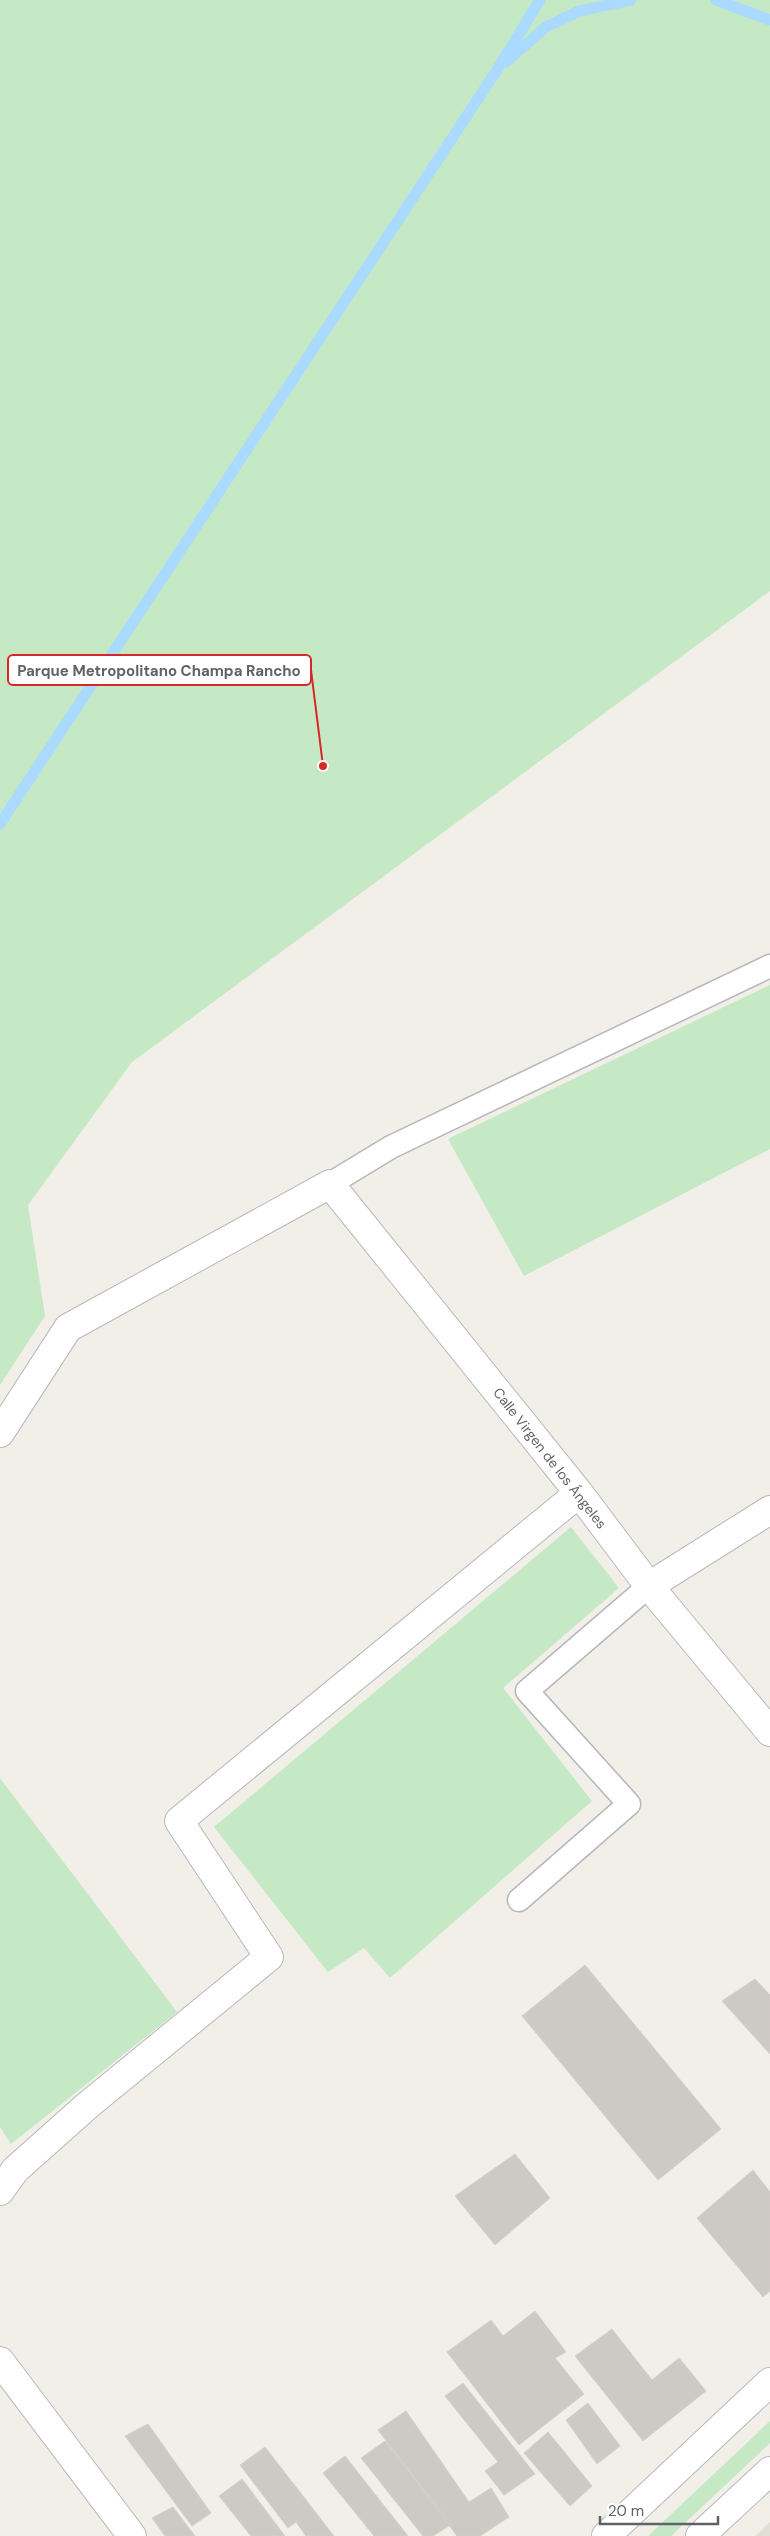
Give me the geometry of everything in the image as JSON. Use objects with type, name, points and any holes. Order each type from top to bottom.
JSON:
[{"type":"street","points":[[0,1433],[68,1328],[330,1184]]},
{"type":"street","name":"Calle Virgen de los Ángeles","points":[[330,1184],[579,1493],[649,1586],[770,1732]]},
{"type":"street","points":[[0,2191],[16,2170],[88,2105],[269,1957],[179,1821],[579,1493]]},
{"type":"street","points":[[649,1586],[770,1510]]},
{"type":"street","points":[[0,2361],[132,2536]]},
{"type":"street","points":[[606,2536],[770,2382]]},
{"type":"street","points":[[700,2536],[770,2471]]},
{"type":"lane","points":[[330,1184],[391,1147],[770,966]]},
{"type":"lane","points":[[519,1900],[629,1804],[527,1691],[649,1586]]},
{"type":"shaded area","points":[[770,2522],[770,2536],[756,2536]]},
{"type":"green space","points":[[0,0],[770,0],[770,591],[132,1062],[28,1205],[45,1316],[0,1385]]},
{"type":"green space","points":[[770,985],[770,1149],[524,1276],[448,1139]]},
{"type":"green space","points":[[571,1527],[619,1588],[503,1688],[592,1801],[390,1978],[364,1948],[328,1972],[214,1827]]},
{"type":"green space","points":[[0,1778],[177,2012],[11,2144],[0,2127]]},
{"type":"green space","points":[[770,2421],[770,2443],[671,2536],[648,2536]]},
{"type":"building","points":[[585,1965],[721,2129],[658,2180],[522,2016]]},
{"type":"building","points":[[755,1979],[770,1995],[770,2054],[722,2001]]},
{"type":"building","points":[[515,2154],[550,2198],[495,2245],[455,2196]]},
{"type":"building","points":[[753,2170],[770,2192],[770,2291],[763,2297],[697,2218]]},
{"type":"building","points":[[535,2311],[566,2352],[555,2358],[584,2394],[519,2445],[447,2352],[491,2320],[503,2336]]},
{"type":"building","points":[[612,2329],[652,2380],[679,2358],[706,2391],[643,2441],[575,2356]]},
{"type":"building","points":[[463,2383],[535,2474],[504,2495],[485,2471],[498,2462],[445,2396]]},
{"type":"building","points":[[588,2403],[620,2446],[597,2464],[566,2420]]},
{"type":"building","points":[[406,2411],[469,2502],[491,2488],[509,2517],[480,2536],[457,2536],[378,2430]]},
{"type":"building","points":[[148,2424],[211,2513],[192,2526],[125,2436]]},
{"type":"building","points":[[548,2432],[592,2486],[570,2506],[524,2453]]},
{"type":"building","points":[[385,2441],[452,2524],[433,2536],[423,2536],[361,2458]]},
{"type":"building","points":[[265,2447],[334,2536],[306,2536],[296,2522],[288,2528],[240,2465]]},
{"type":"building","points":[[345,2456],[408,2536],[374,2536],[323,2473]]},
{"type":"building","points":[[242,2479],[285,2536],[251,2536],[219,2496]]},
{"type":"building","points":[[173,2507],[195,2536],[165,2536],[152,2518]]},
{"type":"waterway","points":[[0,824],[497,70],[540,0]]},
{"type":"waterway","points":[[506,62],[546,27],[579,11],[631,0]]},
{"type":"waterway","points":[[716,0],[770,20]]},
{"type":"place","name":"Parque Metropolitano Champa Rancho","points":[[323,766]]}]
